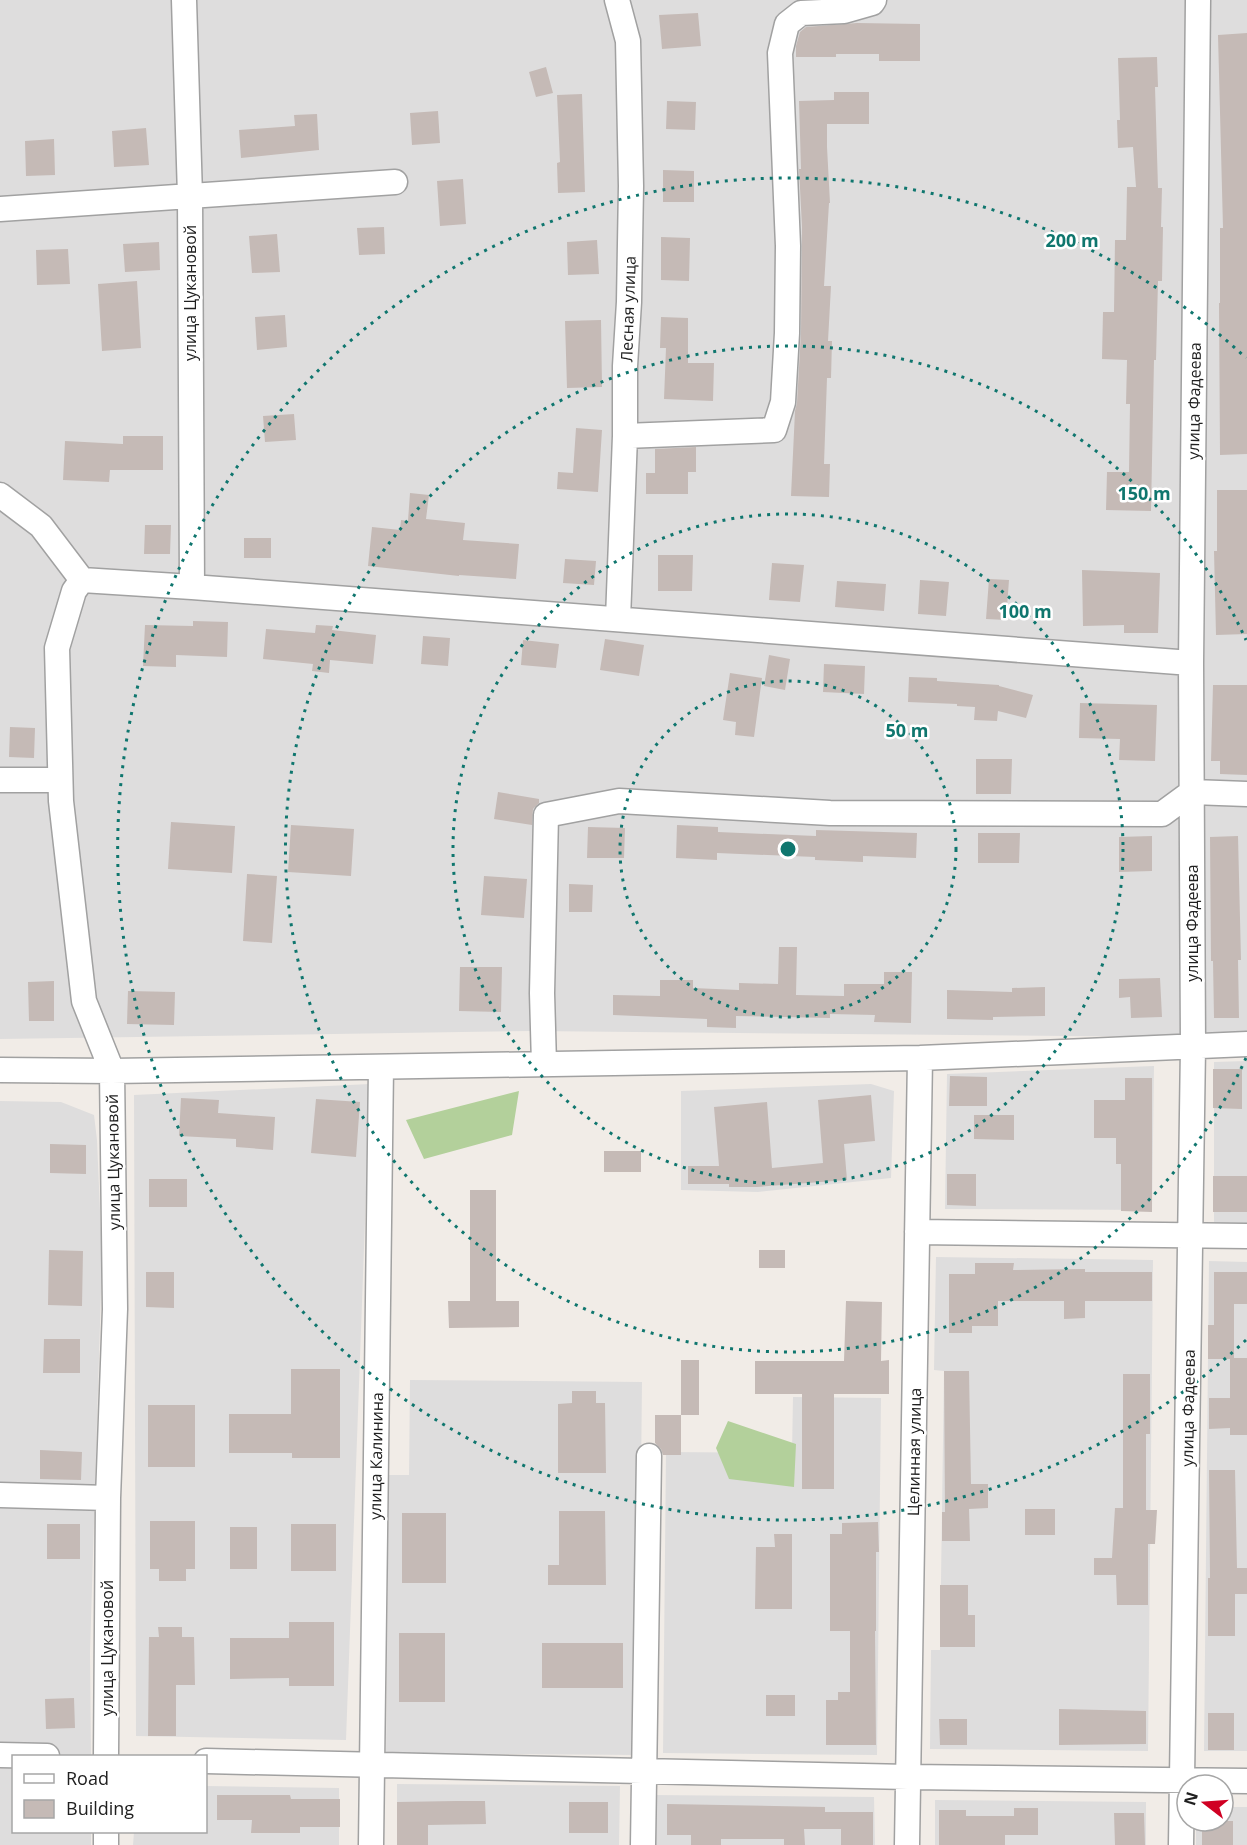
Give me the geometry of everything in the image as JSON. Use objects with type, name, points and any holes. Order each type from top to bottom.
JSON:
[{"type":"street","name":"улица Цукановой","points":[[184,0],[190,196],[192,587]]},
{"type":"street","name":"Лесная улица","points":[[617,0],[628,41],[631,186],[626,436],[618,619]]},
{"type":"street","points":[[626,436],[774,430],[783,402],[787,333],[788,246],[780,53],[787,24],[801,13],[844,11],[872,3],[874,0]]},
{"type":"street","name":"улица Фадеева","points":[[1182,1773],[1193,1047],[1191,663],[1198,0]]},
{"type":"street","points":[[0,209],[395,182]]},
{"type":"street","points":[[0,495],[41,526],[82,580],[1191,663]]},
{"type":"street","name":"улица Цукановой","points":[[82,580],[74,591],[57,648],[61,801],[84,1001],[112,1071],[115,1309],[108,1498],[106,1755]]},
{"type":"street","points":[[0,780],[60,780]]},
{"type":"street","points":[[544,1064],[542,993],[546,815],[618,801],[830,813],[1162,814],[1192,792],[1247,794]]},
{"type":"street","points":[[0,1070],[112,1071],[920,1058],[1247,1044]]},
{"type":"street","name":"Целинная улица","points":[[907,1845],[920,1058]]},
{"type":"street","name":"улица Калинина","points":[[370,1845],[381,1067]]},
{"type":"street","points":[[917,1232],[1247,1236]]},
{"type":"street","points":[[643,1845],[649,1456]]},
{"type":"street","points":[[0,1495],[108,1498]]},
{"type":"street","points":[[207,1761],[908,1777],[1175,1780]]},
{"type":"shaded area","points":[[0,0],[1247,0],[1247,1034],[1174,1037],[532,1031],[0,1039]]},
{"type":"shaded area","points":[[1247,1061],[1247,1223],[1214,1223],[1214,1062]]},
{"type":"shaded area","points":[[1154,1066],[1152,1210],[945,1209],[947,1074]]},
{"type":"shaded area","points":[[370,1084],[346,1740],[136,1736],[134,1095]]},
{"type":"shaded area","points":[[871,1084],[894,1091],[891,1178],[758,1192],[681,1190],[681,1091]]},
{"type":"shaded area","points":[[0,1101],[61,1102],[94,1115],[97,1140],[102,1258],[90,1653],[91,1755],[12,1755],[12,1833],[91,1833],[91,1845],[0,1845]]},
{"type":"shaded area","points":[[936,1257],[1153,1260],[1148,1751],[930,1749],[931,1650],[940,1650],[944,1371],[934,1370]]},
{"type":"shaded area","points":[[1209,1261],[1247,1262],[1247,1751],[1204,1751]]},
{"type":"shaded area","points":[[410,1380],[642,1382],[638,1755],[386,1753],[389,1475],[409,1475]]},
{"type":"shaded area","points":[[793,1397],[881,1398],[877,1755],[663,1753],[666,1452],[792,1453]]},
{"type":"shaded area","points":[[397,1784],[620,1786],[619,1845],[397,1845]]},
{"type":"shaded area","points":[[207,1786],[339,1788],[339,1845],[133,1845],[134,1833],[207,1833]]},
{"type":"shaded area","points":[[654,1795],[874,1797],[875,1845],[654,1845]]},
{"type":"shaded area","points":[[935,1800],[1146,1802],[1146,1845],[935,1845]]},
{"type":"shaded area","points":[[1235,1807],[1247,1807],[1247,1845],[1196,1845],[1196,1833],[1235,1833]]},
{"type":"green space","points":[[519,1091],[512,1135],[424,1159],[406,1120]]},
{"type":"green space","points":[[728,1421],[796,1444],[794,1487],[729,1479],[716,1448]]},
{"type":"building","points":[[698,13],[701,46],[662,49],[659,15]]},
{"type":"building","points":[[857,23],[920,24],[920,61],[879,61],[879,54],[796,57],[800,32],[806,27]]},
{"type":"building","points":[[1247,33],[1247,454],[1220,455],[1219,303],[1220,228],[1223,228],[1218,35]]},
{"type":"building","points":[[1157,57],[1158,87],[1155,87],[1158,188],[1162,188],[1161,227],[1163,227],[1162,281],[1158,281],[1156,360],[1154,360],[1151,511],[1106,510],[1107,472],[1129,472],[1130,404],[1126,404],[1127,360],[1102,359],[1103,312],[1114,312],[1115,240],[1126,240],[1127,187],[1136,187],[1133,147],[1118,148],[1117,120],[1120,120],[1118,58]]},
{"type":"building","points":[[546,67],[553,93],[536,97],[529,72]]},
{"type":"building","points":[[834,92],[869,92],[869,124],[827,124],[830,203],[824,286],[831,286],[828,341],[832,341],[831,378],[827,378],[824,464],[830,464],[829,497],[791,496],[801,333],[802,227],[799,101],[834,100]]},
{"type":"building","points":[[582,94],[585,192],[558,193],[557,163],[560,162],[557,95]]},
{"type":"building","points":[[667,101],[696,102],[695,130],[666,129]]},
{"type":"building","points":[[438,111],[440,143],[412,145],[410,113]]},
{"type":"building","points":[[317,114],[319,150],[241,158],[239,130],[295,126],[294,115]]},
{"type":"building","points":[[146,128],[149,165],[114,167],[112,131]]},
{"type":"building","points":[[54,139],[55,175],[26,176],[25,141]]},
{"type":"building","points":[[663,170],[694,171],[694,202],[663,202]]},
{"type":"building","points":[[463,179],[466,224],[440,226],[437,181]]},
{"type":"building","points":[[384,227],[385,254],[359,255],[357,228]]},
{"type":"building","points":[[277,234],[280,272],[252,273],[249,236]]},
{"type":"building","points":[[661,237],[690,238],[689,281],[661,280]]},
{"type":"building","points":[[597,240],[599,274],[568,275],[567,242]]},
{"type":"building","points":[[159,242],[160,270],[125,272],[123,244]]},
{"type":"building","points":[[68,249],[70,284],[37,285],[36,250]]},
{"type":"building","points":[[137,281],[141,348],[102,351],[98,284]]},
{"type":"building","points":[[285,315],[287,347],[257,350],[255,317]]},
{"type":"building","points":[[661,317],[688,318],[688,363],[714,363],[713,401],[664,399],[666,348],[660,348]]},
{"type":"building","points":[[601,320],[602,387],[567,388],[565,321]]},
{"type":"building","points":[[294,414],[296,440],[265,442],[263,416]]},
{"type":"building","points":[[576,428],[602,430],[598,492],[557,489],[558,472],[573,473]]},
{"type":"building","points":[[123,436],[163,436],[163,470],[110,470],[109,482],[63,480],[65,441],[123,444]]},
{"type":"building","points":[[696,447],[696,472],[688,472],[688,494],[646,494],[646,473],[655,473],[655,449]]},
{"type":"building","points":[[1217,490],[1247,490],[1247,634],[1216,635],[1214,551],[1217,551]]},
{"type":"building","points":[[410,493],[429,495],[426,519],[465,523],[463,540],[519,544],[516,579],[459,576],[368,566],[372,527],[400,530],[401,520],[408,521]]},
{"type":"building","points":[[145,525],[171,525],[170,554],[144,554]]},
{"type":"building","points":[[244,538],[271,538],[271,558],[244,558]]},
{"type":"building","points":[[658,555],[693,555],[692,591],[658,591]]},
{"type":"building","points":[[565,559],[596,561],[594,585],[563,583]]},
{"type":"building","points":[[772,563],[804,565],[800,602],[769,600]]},
{"type":"building","points":[[1082,570],[1160,573],[1158,633],[1124,633],[1124,625],[1083,626]]},
{"type":"building","points":[[989,579],[1009,580],[1006,620],[986,619]]},
{"type":"building","points":[[920,580],[949,582],[946,616],[918,614]]},
{"type":"building","points":[[837,581],[886,584],[884,611],[835,607]]},
{"type":"building","points":[[193,621],[228,622],[227,657],[176,655],[176,667],[143,666],[145,625],[193,626]]},
{"type":"building","points":[[316,625],[333,626],[332,630],[376,635],[373,664],[330,660],[329,673],[312,671],[313,664],[263,659],[266,629],[315,633]]},
{"type":"building","points":[[423,636],[450,638],[448,666],[421,664]]},
{"type":"building","points":[[605,639],[644,645],[639,676],[600,670]]},
{"type":"building","points":[[523,640],[559,644],[556,668],[521,665]]},
{"type":"building","points":[[769,655],[790,659],[785,690],[764,686]]},
{"type":"building","points":[[824,664],[865,666],[864,694],[823,692]]},
{"type":"building","points":[[730,673],[762,678],[754,737],[735,735],[736,722],[723,720]]},
{"type":"building","points":[[909,677],[999,685],[1033,695],[1026,718],[998,711],[997,721],[974,720],[975,707],[908,702]]},
{"type":"building","points":[[1213,685],[1247,685],[1247,775],[1220,774],[1220,761],[1211,761]]},
{"type":"building","points":[[1080,703],[1157,705],[1155,761],[1119,760],[1120,739],[1079,738]]},
{"type":"building","points":[[10,727],[35,728],[34,758],[9,757]]},
{"type":"building","points":[[976,759],[1012,759],[1011,794],[976,794]]},
{"type":"building","points":[[498,792],[539,799],[539,803],[533,809],[532,825],[494,819]]},
{"type":"building","points":[[171,822],[235,826],[232,873],[168,869]]},
{"type":"building","points":[[291,825],[354,829],[351,876],[288,872]]},
{"type":"building","points":[[677,825],[718,827],[718,832],[816,836],[816,830],[917,833],[916,858],[863,856],[863,862],[815,860],[815,857],[717,853],[717,860],[676,858]]},
{"type":"building","points":[[588,827],[625,828],[624,858],[587,858]]},
{"type":"building","points":[[978,833],[1020,833],[1019,863],[978,863]]},
{"type":"building","points":[[1152,836],[1152,871],[1119,872],[1119,837]]},
{"type":"building","points":[[1238,836],[1241,960],[1238,960],[1239,1018],[1214,1018],[1210,837]]},
{"type":"building","points":[[247,874],[277,876],[272,943],[243,941]]},
{"type":"building","points":[[484,876],[527,879],[524,918],[481,915]]},
{"type":"building","points":[[569,884],[593,885],[592,912],[569,912]]},
{"type":"building","points":[[779,947],[797,947],[796,995],[844,996],[844,984],[884,984],[884,972],[912,972],[911,1023],[874,1022],[875,1015],[830,1014],[830,1018],[736,1016],[736,1028],[707,1027],[707,1019],[613,1015],[613,995],[660,996],[660,980],[693,980],[693,988],[739,990],[739,983],[778,984]]},
{"type":"building","points":[[460,967],[502,967],[501,1012],[459,1011]]},
{"type":"building","points":[[1160,978],[1162,1017],[1131,1018],[1130,997],[1119,998],[1119,979]]},
{"type":"building","points":[[54,981],[54,1021],[29,1021],[28,982]]},
{"type":"building","points":[[1045,987],[1045,1016],[993,1017],[993,1020],[947,1019],[947,990],[1012,992],[1012,988]]},
{"type":"building","points":[[128,991],[175,992],[174,1025],[127,1024]]},
{"type":"building","points":[[1213,1069],[1242,1069],[1242,1109],[1213,1108]]},
{"type":"building","points":[[950,1076],[987,1077],[987,1106],[949,1106]]},
{"type":"building","points":[[1125,1078],[1152,1078],[1152,1212],[1121,1211],[1121,1164],[1116,1164],[1116,1138],[1094,1138],[1094,1100],[1125,1100]]},
{"type":"building","points":[[871,1095],[875,1141],[844,1144],[847,1180],[757,1187],[688,1184],[688,1166],[719,1166],[714,1107],[767,1102],[772,1168],[823,1163],[818,1100]]},
{"type":"building","points":[[181,1098],[219,1100],[218,1113],[275,1117],[273,1150],[236,1147],[236,1139],[179,1136]]},
{"type":"building","points":[[316,1099],[360,1102],[356,1157],[311,1153]]},
{"type":"building","points":[[974,1115],[1014,1115],[1014,1140],[974,1139]]},
{"type":"building","points":[[50,1144],[86,1145],[86,1174],[50,1173]]},
{"type":"building","points":[[604,1151],[641,1151],[641,1172],[604,1172]]},
{"type":"building","points":[[947,1174],[976,1174],[976,1206],[947,1205]]},
{"type":"building","points":[[1213,1176],[1247,1176],[1247,1212],[1213,1212]]},
{"type":"building","points":[[149,1179],[187,1179],[187,1207],[149,1207]]},
{"type":"building","points":[[470,1190],[496,1190],[496,1301],[519,1301],[519,1327],[449,1328],[448,1301],[470,1301]]},
{"type":"building","points":[[49,1250],[83,1251],[82,1306],[48,1305]]},
{"type":"building","points":[[759,1250],[785,1250],[785,1268],[759,1268]]},
{"type":"building","points":[[975,1263],[1014,1263],[1013,1270],[1085,1269],[1085,1272],[1152,1272],[1152,1301],[1085,1301],[1085,1318],[1064,1319],[1064,1301],[998,1301],[998,1326],[972,1326],[972,1333],[949,1333],[949,1274],[975,1274]]},
{"type":"building","points":[[146,1272],[174,1272],[174,1308],[146,1307]]},
{"type":"building","points":[[1214,1272],[1247,1272],[1247,1304],[1234,1304],[1234,1358],[1247,1358],[1247,1435],[1230,1435],[1230,1428],[1209,1429],[1209,1398],[1230,1398],[1230,1359],[1208,1359],[1208,1325],[1214,1325]]},
{"type":"building","points":[[846,1301],[882,1302],[881,1361],[889,1360],[889,1394],[834,1394],[834,1489],[802,1489],[802,1394],[755,1394],[755,1361],[844,1361]]},
{"type":"building","points":[[44,1339],[80,1339],[80,1373],[43,1373]]},
{"type":"building","points":[[681,1360],[699,1360],[699,1415],[681,1415]]},
{"type":"building","points":[[291,1369],[340,1369],[340,1458],[292,1458],[292,1453],[229,1453],[229,1414],[291,1414]]},
{"type":"building","points":[[944,1371],[969,1371],[971,1484],[988,1484],[988,1508],[969,1509],[970,1541],[942,1541],[942,1512],[945,1512]]},
{"type":"building","points":[[1123,1374],[1150,1374],[1150,1434],[1146,1434],[1146,1510],[1157,1510],[1155,1544],[1148,1544],[1148,1605],[1117,1605],[1116,1575],[1094,1575],[1094,1558],[1112,1558],[1115,1508],[1123,1508]]},
{"type":"building","points":[[572,1391],[596,1391],[596,1403],[605,1403],[606,1473],[558,1473],[558,1404],[572,1403]]},
{"type":"building","points":[[148,1405],[195,1405],[195,1467],[148,1467]]},
{"type":"building","points":[[655,1415],[681,1415],[681,1455],[663,1455],[655,1443]]},
{"type":"building","points":[[40,1450],[82,1452],[81,1480],[40,1479]]},
{"type":"building","points":[[1209,1470],[1235,1470],[1237,1568],[1247,1568],[1247,1594],[1235,1594],[1235,1636],[1208,1636]]},
{"type":"building","points":[[1025,1509],[1055,1509],[1055,1535],[1025,1535]]},
{"type":"building","points":[[559,1511],[605,1511],[606,1585],[548,1585],[548,1565],[559,1565]]},
{"type":"building","points":[[402,1513],[446,1513],[446,1583],[402,1583]]},
{"type":"building","points":[[150,1521],[195,1521],[195,1569],[186,1569],[186,1581],[159,1581],[159,1569],[150,1569]]},
{"type":"building","points":[[878,1522],[879,1552],[876,1552],[875,1631],[876,1745],[826,1745],[826,1700],[838,1700],[838,1692],[850,1692],[850,1631],[830,1631],[830,1534],[842,1534],[842,1523]]},
{"type":"building","points":[[47,1524],[80,1524],[80,1559],[47,1559]]},
{"type":"building","points":[[291,1524],[336,1524],[336,1571],[291,1571]]},
{"type":"building","points":[[230,1527],[257,1527],[257,1569],[230,1569]]},
{"type":"building","points":[[774,1534],[792,1534],[792,1609],[755,1609],[756,1547],[775,1547]]},
{"type":"building","points":[[940,1585],[968,1585],[968,1615],[975,1615],[975,1647],[940,1647]]},
{"type":"building","points":[[289,1622],[334,1622],[334,1686],[289,1686],[289,1678],[230,1679],[230,1638],[289,1638]]},
{"type":"building","points":[[158,1627],[182,1627],[182,1637],[194,1637],[195,1685],[176,1685],[176,1736],[148,1736],[149,1637],[159,1637]]},
{"type":"building","points":[[399,1633],[445,1633],[445,1702],[399,1702]]},
{"type":"building","points":[[542,1643],[623,1643],[623,1688],[542,1688]]},
{"type":"building","points":[[766,1695],[795,1695],[795,1716],[766,1716]]},
{"type":"building","points":[[74,1698],[75,1728],[46,1729],[45,1699]]},
{"type":"building","points":[[1059,1709],[1146,1711],[1146,1744],[1059,1745]]},
{"type":"building","points":[[1208,1713],[1234,1713],[1234,1750],[1208,1750]]},
{"type":"building","points":[[939,1719],[967,1719],[967,1745],[940,1745]]},
{"type":"building","points":[[217,1795],[290,1795],[291,1799],[340,1799],[340,1827],[300,1827],[300,1833],[251,1833],[252,1820],[217,1820]]},
{"type":"building","points":[[485,1801],[486,1824],[428,1825],[428,1845],[397,1845],[397,1802]]},
{"type":"building","points":[[569,1802],[608,1802],[608,1833],[569,1833]]},
{"type":"building","points":[[667,1804],[825,1807],[825,1812],[873,1812],[873,1845],[841,1845],[841,1829],[804,1829],[805,1845],[784,1845],[784,1839],[721,1839],[721,1845],[691,1845],[691,1835],[667,1835]]},
{"type":"building","points":[[1014,1808],[1038,1808],[1038,1835],[1005,1835],[1005,1845],[939,1845],[939,1810],[966,1810],[966,1816],[1014,1816]]},
{"type":"building","points":[[1114,1813],[1144,1813],[1145,1845],[1115,1845]]},
{"type":"building","points":[[1202,1833],[1233,1833],[1233,1845],[1202,1845]]}]
